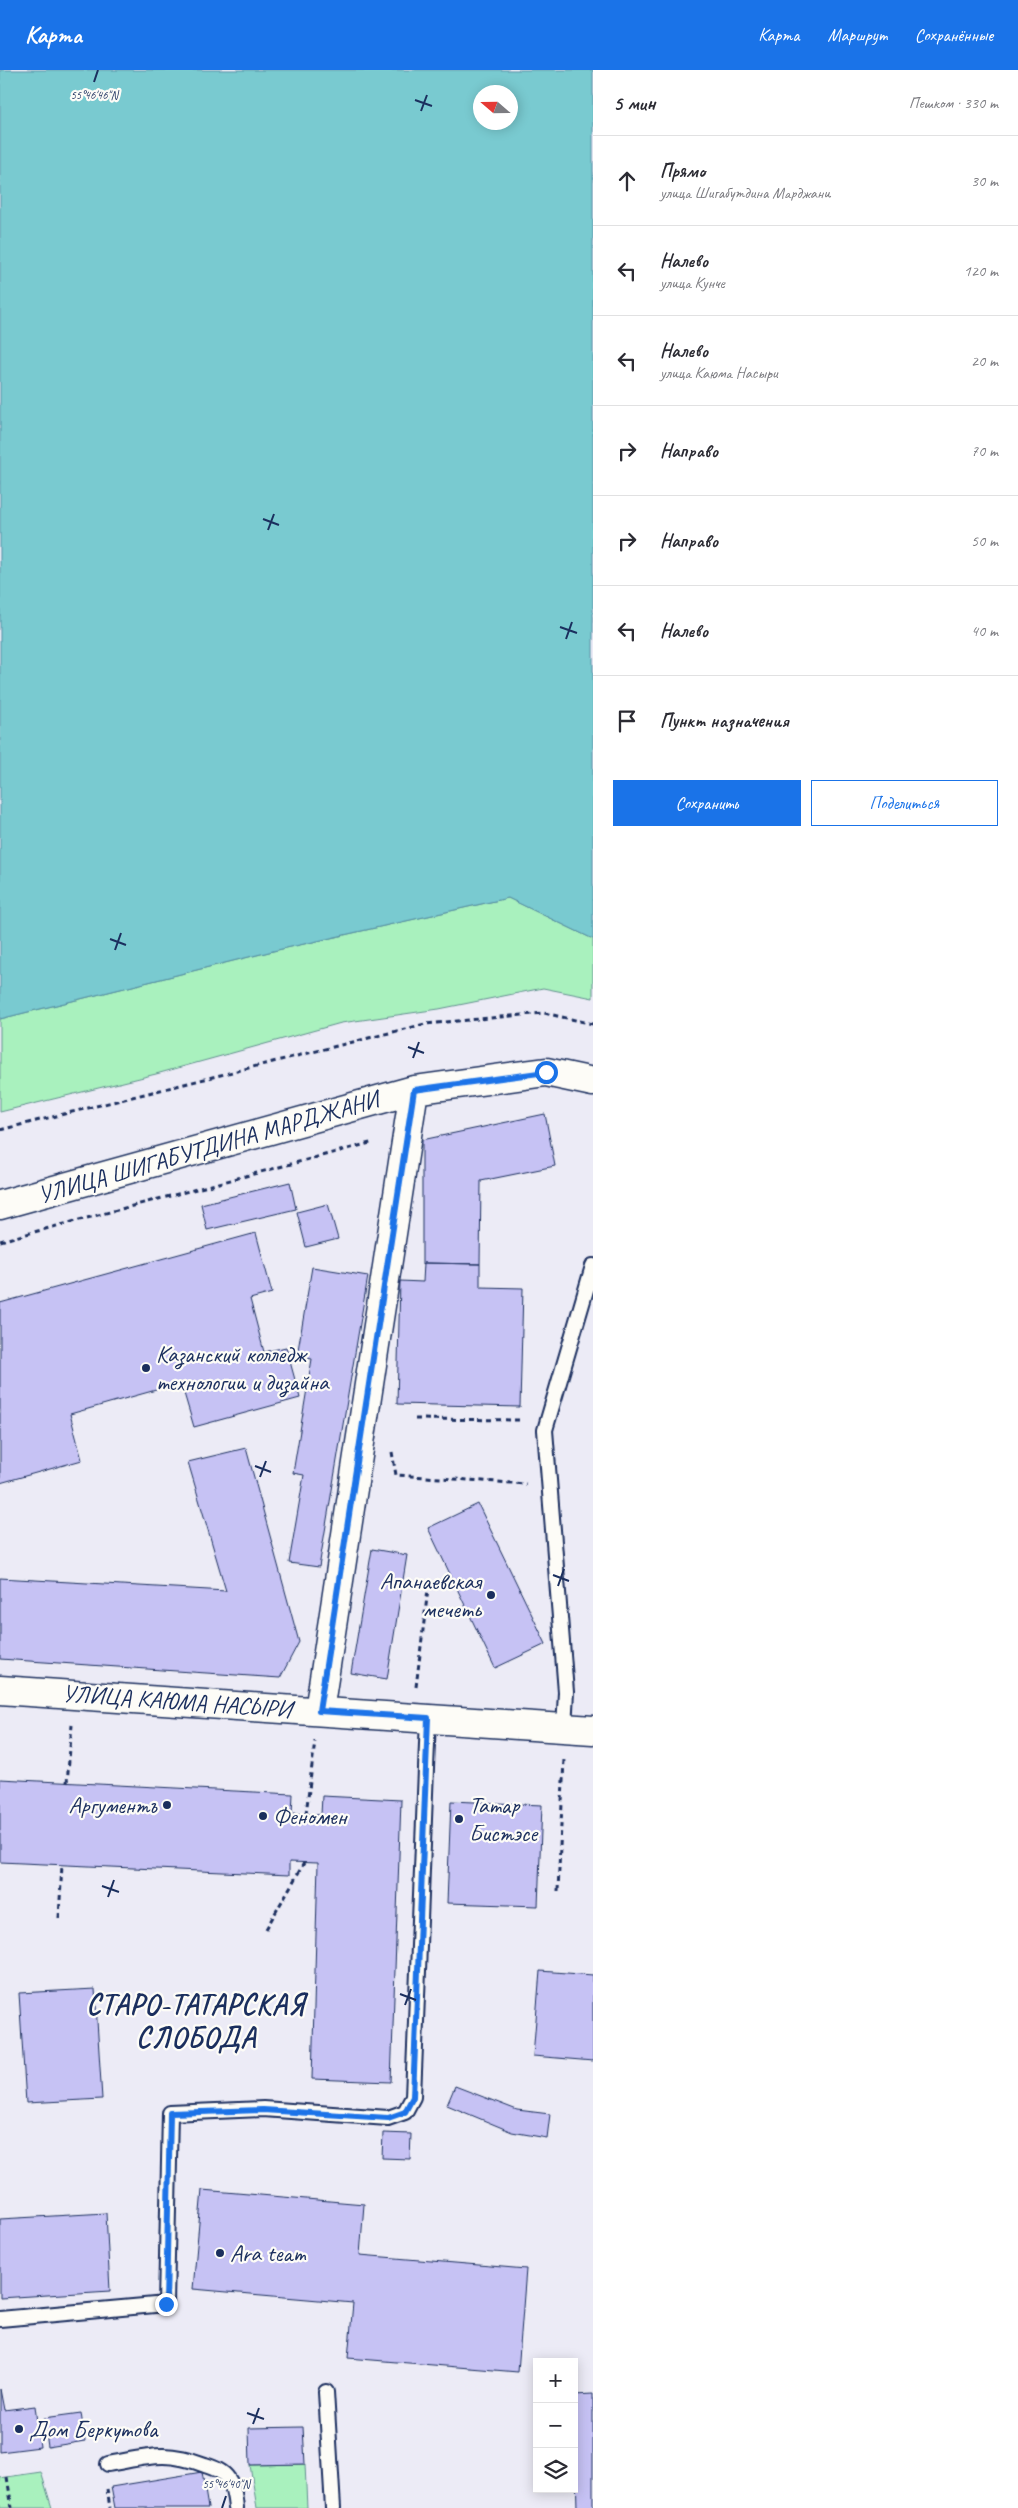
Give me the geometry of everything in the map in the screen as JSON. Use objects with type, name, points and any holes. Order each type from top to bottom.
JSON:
[{"type":"street","name":"УЛИЦА ШИГАБУТДИНА МАРДЖАНИ","points":[[0,1205],[414,1090],[546,1072],[593,1082]]},
{"type":"street","points":[[319,1711],[414,1090]]},
{"type":"street","name":"УЛИЦА КАЮМА НАСЫРИ","points":[[0,1690],[593,1730]]},
{"type":"lane","points":[[564,1728],[566,1692],[545,1430],[593,1266]]},
{"type":"lane","points":[[0,2319],[166,2304],[170,2113],[263,2110],[388,2118],[405,2112],[413,2097],[421,1718]]},
{"type":"lane","points":[[326,2392],[333,2508]]},
{"type":"lane","points":[[108,2464],[166,2454],[184,2457],[217,2469],[227,2477],[232,2486],[236,2508]]},
{"type":"path","points":[[0,1130],[425,1024],[544,1014],[593,1024]]},
{"type":"path","points":[[0,1240],[378,1141]]},
{"type":"path","points":[[414,1419],[547,1420]]},
{"type":"path","points":[[392,1449],[396,1475],[549,1485]]},
{"type":"path","points":[[421,1718],[428,1581]]},
{"type":"path","points":[[67,1782],[75,1694]]},
{"type":"path","points":[[306,1814],[319,1711]]},
{"type":"path","points":[[558,1891],[564,1728]]},
{"type":"path","points":[[266,1929],[304,1863]]},
{"type":"path","points":[[59,1918],[62,1865]]},
{"type":"path","points":[[7,2477],[12,2508]]},
{"type":"green space","points":[[508,898],[593,939],[593,998],[543,988],[439,1009],[341,1023],[156,1074],[0,1112],[0,1019],[273,951]]},
{"type":"green space","points":[[305,2464],[307,2508],[257,2508],[250,2465]]},
{"type":"green space","points":[[41,2472],[52,2508],[0,2508],[0,2478]]},
{"type":"water","points":[[0,70],[593,70],[593,939],[508,898],[273,951],[0,1019]]},
{"type":"building","points":[[545,1114],[555,1166],[481,1181],[480,1264],[424,1263],[422,1265],[422,1140]]},
{"type":"building","points":[[290,1182],[296,1209],[207,1230],[201,1204]]},
{"type":"building","points":[[328,1204],[338,1239],[306,1247],[297,1212]]},
{"type":"building","name":"Казанский колледж технологии и дизайна","points":[[256,1233],[272,1293],[250,1299],[264,1352],[286,1347],[300,1398],[194,1427],[181,1383],[70,1414],[82,1460],[0,1483],[0,1303]]},
{"type":"building","points":[[424,1263],[480,1264],[480,1287],[523,1288],[520,1407],[397,1404],[400,1281],[423,1282]]},
{"type":"building","points":[[312,1267],[368,1276],[319,1567],[289,1563],[304,1475],[293,1473],[312,1359],[297,1356]]},
{"type":"building","points":[[246,1448],[299,1642],[280,1678],[0,1659],[0,1578],[226,1591],[188,1462]]},
{"type":"building","name":"Апанаевская мечеть","points":[[478,1504],[546,1644],[495,1668],[428,1528]]},
{"type":"building","points":[[372,1549],[407,1555],[387,1679],[351,1673]]},
{"type":"building","points":[[0,1779],[293,1794],[292,1813],[321,1815],[322,1796],[401,1800],[391,2082],[312,2079],[318,1863],[289,1862],[289,1875],[0,1862]]},
{"type":"building","points":[[451,1801],[542,1805],[538,1906],[447,1903]]},
{"type":"building","points":[[540,1971],[593,1975],[593,2061],[533,2056]]},
{"type":"building","points":[[95,1989],[102,2099],[26,2103],[19,1993]]},
{"type":"building","points":[[455,2086],[517,2110],[550,2114],[547,2138],[512,2132],[447,2105]]},
{"type":"building","points":[[383,2133],[411,2134],[410,2159],[382,2158]]},
{"type":"building","points":[[202,2190],[364,2204],[360,2255],[526,2269],[518,2372],[348,2358],[353,2303],[193,2289]]},
{"type":"building","points":[[106,2213],[110,2291],[0,2298],[0,2219]]},
{"type":"building","name":"Дом Беркутова","points":[[0,2389],[4,2410],[35,2406],[40,2447],[0,2452]]},
{"type":"building","points":[[593,2394],[593,2508],[577,2508],[578,2395]]},
{"type":"building","points":[[81,2413],[85,2441],[48,2447],[44,2418]]},
{"type":"building","points":[[303,2427],[305,2464],[250,2465],[249,2428]]},
{"type":"building","points":[[202,2472],[208,2508],[115,2508],[111,2487]]},
{"type":"place","name":"Казанский колледж технологии и дизайна","points":[[146,1368]]},
{"type":"place","name":"Апанаевская мечеть","points":[[491,1595]]},
{"type":"place","name":"Аргументъ","points":[[167,1805]]},
{"type":"place","name":"Феномен","points":[[263,1816]]},
{"type":"place","name":"Татар Бистэсе","points":[[459,1819]]},
{"type":"place","name":"Ara team","points":[[220,2253]]},
{"type":"place","name":"Дом Беркутова","points":[[19,2429]]},
{"type":"district","name":"СТАРО-ТАТАРСКАЯ СЛОБОДА","points":[[196,2021]]},
{"type":"route","points":[[166,2304],[170,2113],[263,2110],[388,2118],[405,2112],[413,2097],[428,1718],[319,1711],[414,1090],[546,1072]]}]
